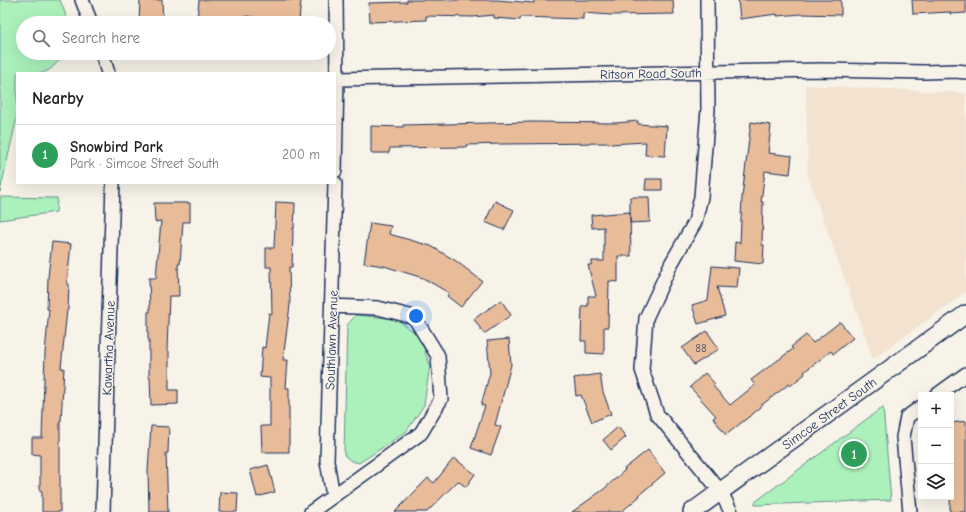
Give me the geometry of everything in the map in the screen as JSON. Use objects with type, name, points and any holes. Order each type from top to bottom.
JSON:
[{"type":"street","points":[[82,0],[88,16]]},
{"type":"street","points":[[336,0],[336,78]]},
{"type":"street","points":[[707,0],[708,109],[701,197],[695,222],[671,264],[646,318],[642,370],[657,414],[720,492],[731,512]]},
{"type":"street","points":[[104,60],[108,72]]},
{"type":"street","name":"Ritson Road South","points":[[336,78],[823,70],[966,72]]},
{"type":"street","name":"Kawartha Avenue","points":[[103,512],[113,184]]},
{"type":"street","name":"Southlawn Avenue","points":[[333,496],[327,461],[335,184]]},
{"type":"street","points":[[311,512],[421,433],[441,399],[438,356],[414,317],[378,308],[332,306]]},
{"type":"street","name":"Simcoe Street South","points":[[692,512],[966,314]]},
{"type":"street","points":[[941,392],[966,374]]},
{"type":"street","points":[[910,512],[903,437],[907,417],[918,409]]},
{"type":"shaded area","points":[[806,85],[966,93],[966,292],[873,359],[808,176]]},
{"type":"green space","points":[[0,0],[60,0],[66,16],[16,16],[16,60],[59,60],[54,66],[45,72],[16,72],[16,121],[0,192]]},
{"type":"green space","points":[[0,197],[57,198],[56,212],[0,220]]},
{"type":"green space","points":[[356,315],[397,319],[419,336],[430,365],[424,405],[406,432],[359,463],[351,461],[344,455],[347,325]]},
{"type":"green space","points":[[883,407],[891,500],[755,505],[755,502]]},
{"type":"building","points":[[140,0],[162,0],[163,16],[139,16]]},
{"type":"building","points":[[199,0],[301,0],[299,16],[197,16]]},
{"type":"building","points":[[407,0],[497,0],[534,3],[534,0],[673,0],[674,14],[611,15],[583,13],[583,19],[521,17],[520,20],[494,18],[494,15],[473,17],[426,16],[426,20],[370,22],[369,3],[407,2]]},
{"type":"building","points":[[738,0],[841,0],[841,15],[802,14],[777,16],[777,14],[740,19]]},
{"type":"building","points":[[912,0],[966,0],[966,13],[950,14],[950,12],[913,14]]},
{"type":"building","points":[[638,121],[638,124],[667,126],[665,156],[645,155],[646,142],[610,144],[502,144],[466,145],[466,147],[390,148],[389,153],[371,153],[371,126],[403,127],[403,125],[533,122],[616,123]]},
{"type":"building","points":[[751,122],[771,125],[768,153],[792,156],[790,174],[765,171],[761,202],[763,202],[763,264],[734,261],[735,242],[740,243],[742,197]]},
{"type":"building","points":[[646,179],[662,179],[662,190],[645,190]]},
{"type":"building","points":[[630,197],[649,197],[650,222],[630,223]]},
{"type":"building","points":[[495,201],[514,210],[504,230],[485,222]]},
{"type":"building","points":[[276,202],[295,203],[292,267],[289,267],[290,305],[283,360],[288,360],[286,388],[289,388],[289,452],[262,452],[261,426],[270,426],[270,378],[260,377],[262,347],[265,348],[269,313],[272,314],[271,267],[266,267],[266,248],[274,248]]},
{"type":"building","points":[[154,203],[190,203],[190,222],[183,222],[180,264],[178,264],[179,296],[169,296],[167,351],[169,351],[169,390],[178,390],[178,404],[151,405],[148,339],[148,312],[150,312],[149,278],[156,278],[161,221],[155,222]]},
{"type":"building","points":[[630,212],[631,256],[618,256],[618,282],[609,281],[608,327],[604,327],[604,354],[586,353],[586,341],[581,341],[582,306],[588,306],[588,296],[596,296],[588,265],[591,265],[592,261],[604,261],[604,227],[592,228],[591,215]]},
{"type":"building","points":[[370,223],[391,226],[389,234],[431,246],[456,261],[482,281],[461,307],[447,296],[449,293],[423,278],[384,266],[364,263]]},
{"type":"building","points":[[52,242],[71,244],[67,284],[69,284],[68,310],[61,368],[64,368],[60,421],[60,512],[42,512],[42,491],[40,491],[40,455],[32,454],[32,438],[42,438],[45,353],[49,309],[47,309],[48,277]]},
{"type":"building","points":[[712,266],[739,268],[737,288],[717,287],[725,316],[698,324],[692,305],[708,300]]},
{"type":"building","points":[[501,300],[511,315],[484,334],[474,319]]},
{"type":"building","points":[[840,322],[853,338],[833,354],[831,351],[804,372],[805,374],[790,386],[789,384],[726,435],[713,418],[716,416],[690,387],[705,373],[715,384],[713,386],[730,405],[755,385],[751,380],[793,349],[791,347],[806,335],[813,343]]},
{"type":"building","points":[[707,331],[719,349],[694,365],[682,348]]},
{"type":"building","points":[[509,339],[511,365],[495,425],[501,427],[491,455],[471,448],[485,406],[481,405],[490,373],[487,341]]},
{"type":"building","points":[[600,374],[603,392],[611,414],[592,422],[581,395],[576,396],[574,378]]},
{"type":"building","points":[[966,421],[966,512],[950,512],[950,500],[954,500],[954,423]]},
{"type":"building","points":[[151,426],[169,427],[168,453],[166,453],[168,512],[149,512],[148,471]]},
{"type":"building","points":[[618,427],[626,437],[611,450],[603,440]]},
{"type":"building","points":[[648,450],[665,473],[621,512],[572,512],[604,489],[625,470],[624,469]]},
{"type":"building","points":[[454,458],[475,474],[466,487],[458,481],[427,512],[395,512],[428,478],[434,483]]},
{"type":"building","points":[[268,465],[275,492],[257,497],[250,470]]},
{"type":"building","points":[[220,492],[238,493],[237,512],[219,512]]},
{"type":"place","name":"Snowbird Park","points":[[854,454]]}]
